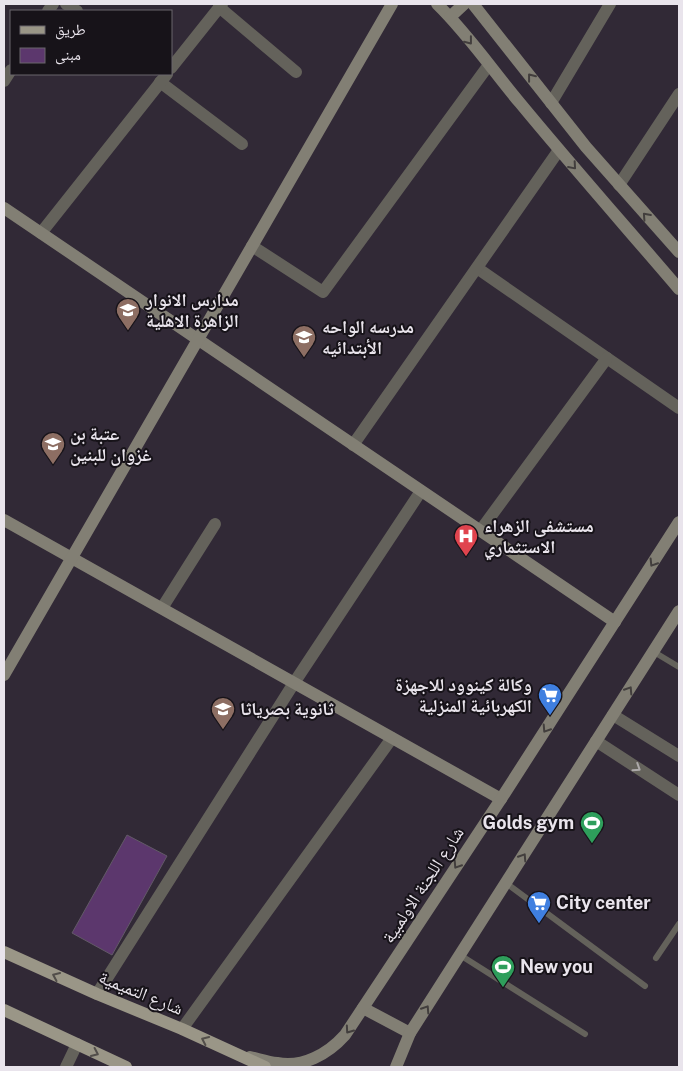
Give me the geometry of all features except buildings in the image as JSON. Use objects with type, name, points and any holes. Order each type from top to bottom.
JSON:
[{"type":"main road","name":"شارع التميمية","points":[[4,952],[266,1067]]},
{"type":"main road","points":[[4,1010],[126,1067]]},
{"type":"street","points":[[4,675],[392,4]]},
{"type":"street","points":[[437,4],[450,16],[488,66],[679,289]]},
{"type":"street","points":[[450,16],[464,4]]},
{"type":"street","points":[[551,103],[610,4]]},
{"type":"street","points":[[172,67],[221,6],[296,72]]},
{"type":"street","points":[[477,6],[551,103],[619,185],[679,252]]},
{"type":"street","points":[[252,246],[323,292],[488,66]]},
{"type":"street","points":[[41,233],[163,78],[242,144]]},
{"type":"street","points":[[619,185],[679,94]]},
{"type":"street","points":[[353,445],[559,150]]},
{"type":"street","points":[[4,208],[615,622]]},
{"type":"street","points":[[477,268],[679,408]]},
{"type":"street","points":[[480,531],[607,358]]},
{"type":"street","points":[[97,994],[294,683],[421,491]]},
{"type":"street","points":[[4,520],[501,799]]},
{"type":"street","name":"شارع اللجنة الاولمبية","points":[[229,1051],[278,1064],[299,1063],[310,1060],[334,1048],[345,1035],[501,799],[679,522]]},
{"type":"street","points":[[162,608],[215,524]]},
{"type":"street","points":[[396,1067],[410,1033],[679,611]]},
{"type":"street","points":[[613,714],[679,756]]},
{"type":"street","points":[[182,1029],[392,738]]},
{"type":"street","points":[[596,741],[679,795]]},
{"type":"street","points":[[363,1008],[410,1033]]},
{"type":"street","points":[[66,1067],[77,1044]]},
{"type":"lane","points":[[654,652],[679,667]]},
{"type":"lane","points":[[506,884],[645,986]]},
{"type":"lane","points":[[656,958],[679,924]]},
{"type":"lane","points":[[460,955],[585,1034]]},
{"type":"place","name":"مدارس الانوار الزاهرة الاهلية","points":[[128,331]]},
{"type":"place","name":"مدرسه الواحه الأبتدائيه","points":[[304,358]]},
{"type":"place","name":"عتبة بن غزوان للبنين","points":[[53,465]]},
{"type":"place","name":"مستشفى الزهراء الاستثماري","points":[[466,557]]},
{"type":"place","name":"وكالة كينوود للاجهزة الكهربائية المنزلية","points":[[550,716]]},
{"type":"place","name":"ثانوية بصرياثا","points":[[223,730]]},
{"type":"place","name":"Golds gym","points":[[592,844]]},
{"type":"place","name":"City center","points":[[539,924]]},
{"type":"place","name":"New you","points":[[503,988]]}]
